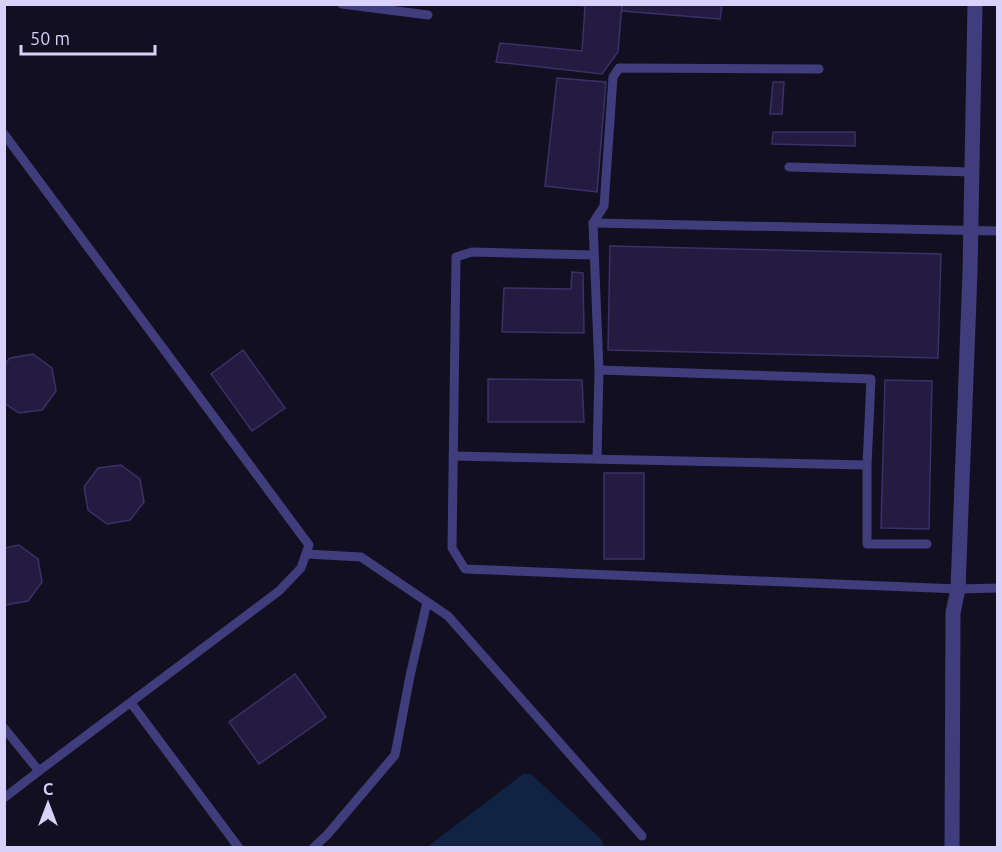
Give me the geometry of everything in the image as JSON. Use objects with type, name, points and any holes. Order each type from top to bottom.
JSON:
[{"type":"street","points":[[952,848],[953,613],[958,588],[971,231],[975,4]]},
{"type":"lane","points":[[342,4],[428,15]]},
{"type":"lane","points":[[597,459],[599,370],[593,223],[604,206],[613,77],[619,68],[819,69]]},
{"type":"lane","points":[[4,134],[309,546],[301,568],[279,591],[4,798]]},
{"type":"lane","points":[[789,167],[972,172]]},
{"type":"lane","points":[[593,223],[998,231]]},
{"type":"lane","points":[[593,255],[472,252],[456,257],[452,548],[465,569],[998,588]]},
{"type":"lane","points":[[599,370],[871,378],[867,465],[867,544],[927,544]]},
{"type":"lane","points":[[453,456],[867,465]]},
{"type":"lane","points":[[306,554],[361,557],[448,616],[642,836]]},
{"type":"lane","points":[[313,848],[327,835],[394,755],[428,602]]},
{"type":"lane","points":[[131,703],[225,826],[239,848]]},
{"type":"lane","points":[[4,728],[39,771]]},
{"type":"water","points":[[523,774],[531,774],[601,839],[604,847],[427,847]]},
{"type":"building","points":[[568,4],[622,4],[618,52],[602,74],[496,62],[500,43],[582,51],[585,6]]},
{"type":"building","points":[[622,4],[722,4],[720,19],[622,11]]},
{"type":"building","points":[[557,78],[606,82],[597,192],[545,186]]},
{"type":"building","points":[[773,82],[784,82],[782,114],[770,114]]},
{"type":"building","points":[[773,132],[855,132],[855,146],[772,144]]},
{"type":"building","points":[[610,246],[941,254],[938,358],[608,350]]},
{"type":"building","points":[[572,272],[583,273],[584,333],[502,332],[504,288],[571,289]]},
{"type":"building","points":[[243,350],[285,408],[252,431],[211,374]]},
{"type":"building","points":[[33,354],[52,368],[56,391],[42,410],[19,413],[4,403],[4,365],[10,358]]},
{"type":"building","points":[[488,379],[582,380],[584,422],[488,422]]},
{"type":"building","points":[[885,380],[932,381],[929,529],[881,528]]},
{"type":"building","points":[[121,465],[140,479],[144,502],[130,520],[107,524],[88,510],[84,487],[98,468]]},
{"type":"building","points":[[604,473],[644,473],[644,559],[604,559]]},
{"type":"building","points":[[19,545],[38,559],[42,582],[28,601],[5,605],[4,548]]},
{"type":"building","points":[[295,674],[326,717],[259,764],[229,722]]}]
